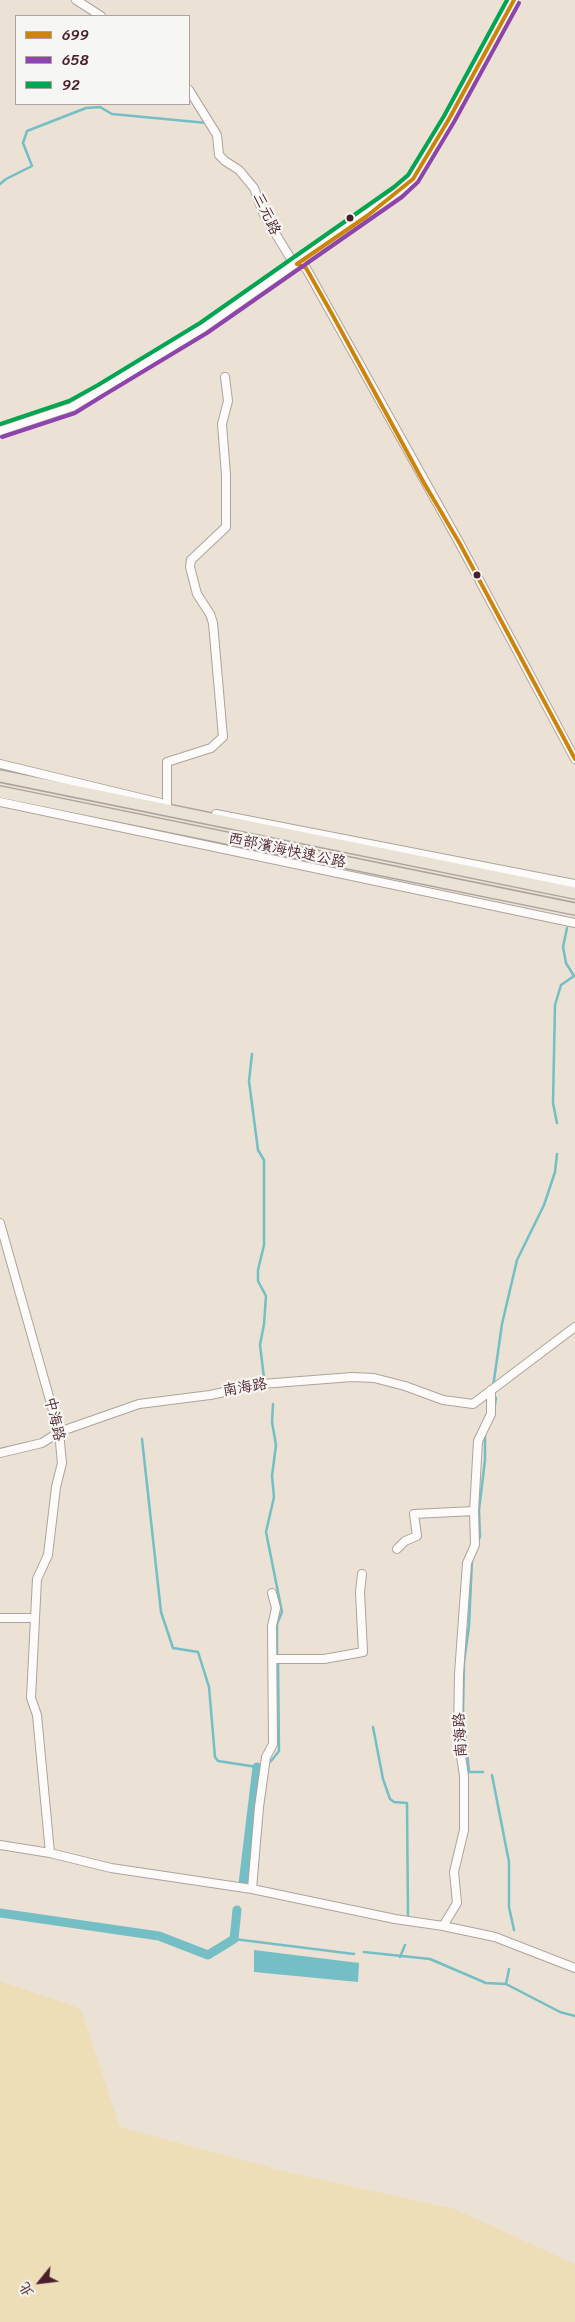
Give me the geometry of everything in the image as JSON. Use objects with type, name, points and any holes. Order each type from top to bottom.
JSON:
[{"type":"highway","name":"西部濱海快速公路","points":[[0,776],[575,893]]},
{"type":"highway","name":"西部濱海快速公路","points":[[0,792],[575,910]]},
{"type":"street","points":[[76,0],[98,15]]},
{"type":"street","points":[[0,431],[72,407],[202,328],[367,216],[413,179],[449,119],[514,0]]},
{"type":"street","name":"三元路","points":[[190,92],[217,135],[219,155],[239,170],[254,188],[264,216],[290,259],[306,268],[424,483],[460,544],[575,759]]},
{"type":"street","points":[[167,805],[167,762],[211,748],[223,737],[213,623],[210,614],[197,594],[190,567],[191,560],[226,527],[226,474],[222,424],[228,400],[225,377]]},
{"type":"street","points":[[0,764],[167,805],[575,884]]},
{"type":"street","points":[[0,802],[575,923]]},
{"type":"street","name":"中海路","points":[[0,1223],[59,1432],[62,1463],[56,1487],[48,1555],[37,1579],[31,1698],[37,1715],[50,1853]]},
{"type":"street","name":"南海路","points":[[0,1452],[42,1443],[59,1432],[139,1404],[210,1395],[262,1384],[342,1378],[374,1378],[405,1386],[443,1400],[473,1404],[575,1326]]},
{"type":"street","name":"南海路","points":[[443,1926],[458,1903],[454,1872],[464,1830],[464,1776],[458,1736],[459,1674],[467,1563],[475,1545],[474,1511],[478,1441],[491,1414],[491,1390]]},
{"type":"street","points":[[397,1549],[404,1541],[417,1536],[414,1514],[474,1511]]},
{"type":"street","points":[[273,1659],[324,1659],[363,1652],[360,1592],[362,1574]]},
{"type":"street","points":[[252,1889],[259,1807],[266,1756],[273,1744],[272,1626],[276,1608],[272,1593]]},
{"type":"street","points":[[0,1618],[35,1618]]},
{"type":"street","points":[[0,1845],[50,1853],[111,1868],[252,1889],[395,1919],[443,1926],[495,1938],[575,1968]]},
{"type":"sand","points":[[0,1981],[81,2009],[120,2127],[291,2173],[455,2209],[575,2264],[575,2322],[0,2322]]},
{"type":"water","points":[[254,1950],[359,1963],[358,1982],[254,1972]]},
{"type":"waterway","points":[[0,184],[32,166],[23,143],[27,131],[86,108],[100,107],[112,114],[207,123]]},
{"type":"waterway","points":[[557,1123],[553,1103],[555,1005],[561,985],[574,976],[566,963],[563,947],[567,928]]},
{"type":"waterway","points":[[252,1054],[249,1081],[258,1150],[264,1160],[264,1245],[258,1270],[258,1281],[266,1296],[260,1345],[264,1378]]},
{"type":"waterway","points":[[493,1387],[502,1324],[517,1260],[544,1205],[555,1172],[557,1154]]},
{"type":"waterway","points":[[494,1411],[496,1398]]},
{"type":"waterway","points":[[273,1404],[272,1422],[276,1445],[272,1476],[274,1497],[266,1532],[282,1612],[277,1624],[277,1654]]},
{"type":"waterway","points":[[477,1543],[480,1537],[479,1510],[485,1460],[485,1435]]},
{"type":"waterway","points":[[142,1439],[161,1612],[173,1648],[198,1652],[209,1687],[215,1757],[218,1761],[257,1767],[271,1761],[279,1751],[278,1663]]},
{"type":"waterway","points":[[472,1560],[469,1626],[464,1662],[463,1710],[469,1772],[483,1772]]},
{"type":"waterway","points":[[373,1727],[383,1779],[390,1799],[394,1802],[407,1803],[408,1915]]},
{"type":"waterway","points":[[243,1884],[257,1767]]},
{"type":"waterway","points":[[492,1775],[509,1862],[509,1907],[514,1930]]},
{"type":"waterway","points":[[0,1913],[159,1936],[208,1955],[234,1939],[237,1910]]},
{"type":"waterway","points":[[234,1939],[354,1954]]},
{"type":"waterway","points":[[400,1957],[405,1945]]},
{"type":"waterway","points":[[364,1952],[430,1959],[486,1983],[506,1984],[560,2012],[575,2016]]},
{"type":"waterway","points":[[506,1984],[509,1969]]},
{"type":"transit line","name":"92","points":[[0,424],[69,401],[98,385],[200,323],[394,187],[408,175],[444,116],[507,0]]},
{"type":"transit line","name":"699","points":[[297,264],[367,216],[413,179],[449,119],[514,0]]},
{"type":"transit line","name":"658","points":[[2,437],[75,413],[207,333],[402,197],[418,182],[454,122],[519,3]]},
{"type":"transit line","name":"699","points":[[297,264],[306,268],[332,314],[424,483],[460,544],[575,759]]}]
